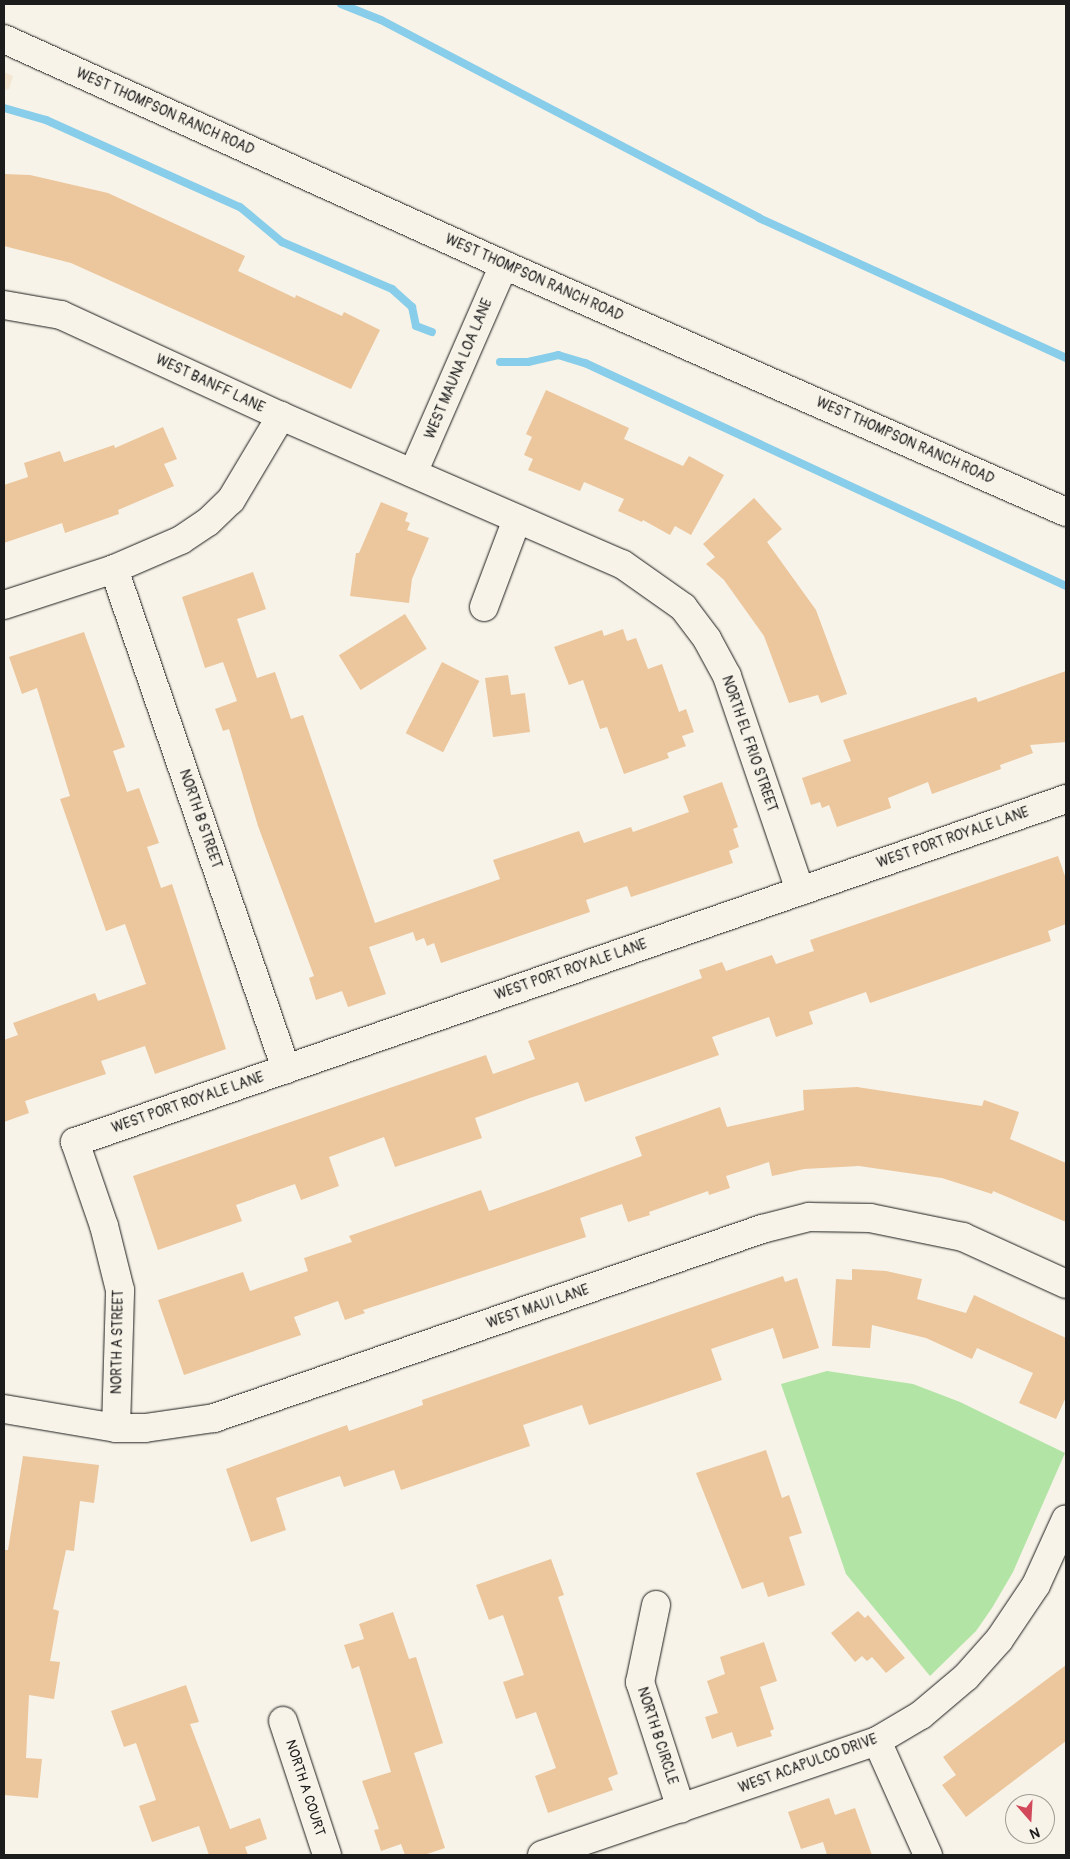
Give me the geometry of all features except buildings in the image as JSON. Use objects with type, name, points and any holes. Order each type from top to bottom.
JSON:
[{"type":"street","name":"WEST THOMPSON RANCH ROAD","points":[[4,39],[504,266],[1066,512]]},
{"type":"street","name":"WEST MAUNA LOA LANE","points":[[413,473],[504,266]]},
{"type":"street","name":"WEST BANFF LANE","points":[[4,305],[61,315],[281,416],[413,473]]},
{"type":"street","points":[[4,605],[114,569],[181,540],[208,522],[231,500],[281,416]]},
{"type":"street","name":"NORTH EL FRIO STREET","points":[[413,473],[622,564],[683,607],[706,639],[727,676],[800,891]]},
{"type":"street","points":[[484,607],[517,519]]},
{"type":"street","name":"NORTH B STREET","points":[[114,569],[286,1069]]},
{"type":"street","name":"WEST PORT ROYALE LANE","points":[[75,1142],[1066,798]]},
{"type":"street","name":"NORTH A STREET","points":[[75,1142],[104,1226],[120,1290],[116,1428]]},
{"type":"street","name":"WEST MAUI LANE","points":[[4,1410],[116,1428],[177,1424],[241,1410],[762,1229],[808,1217],[870,1218],[964,1237],[1066,1284]]},
{"type":"street","name":"WEST ACAPULCO DRIVE","points":[[542,1855],[681,1809],[877,1740],[921,1715],[966,1677],[999,1640],[1036,1585],[1066,1519]]},
{"type":"street","name":"NORTH B CIRCLE","points":[[656,1604],[640,1682],[681,1809]]},
{"type":"street","name":"NORTH A COURT","points":[[283,1721],[327,1855]]},
{"type":"street","points":[[877,1740],[928,1855]]},
{"type":"shaded area","points":[[4,72],[13,76],[9,89],[4,90]]},
{"type":"green space","points":[[827,1371],[913,1384],[960,1402],[1065,1453],[1013,1572],[992,1608],[976,1631],[930,1676],[846,1574],[781,1384]]},
{"type":"waterway","points":[[341,4],[381,20],[759,218],[1066,358]]},
{"type":"waterway","points":[[4,108],[46,120],[240,207],[282,242],[392,289],[412,307],[416,326],[432,332]]},
{"type":"waterway","points":[[500,362],[528,362],[558,355],[585,363],[1066,586]]}]
